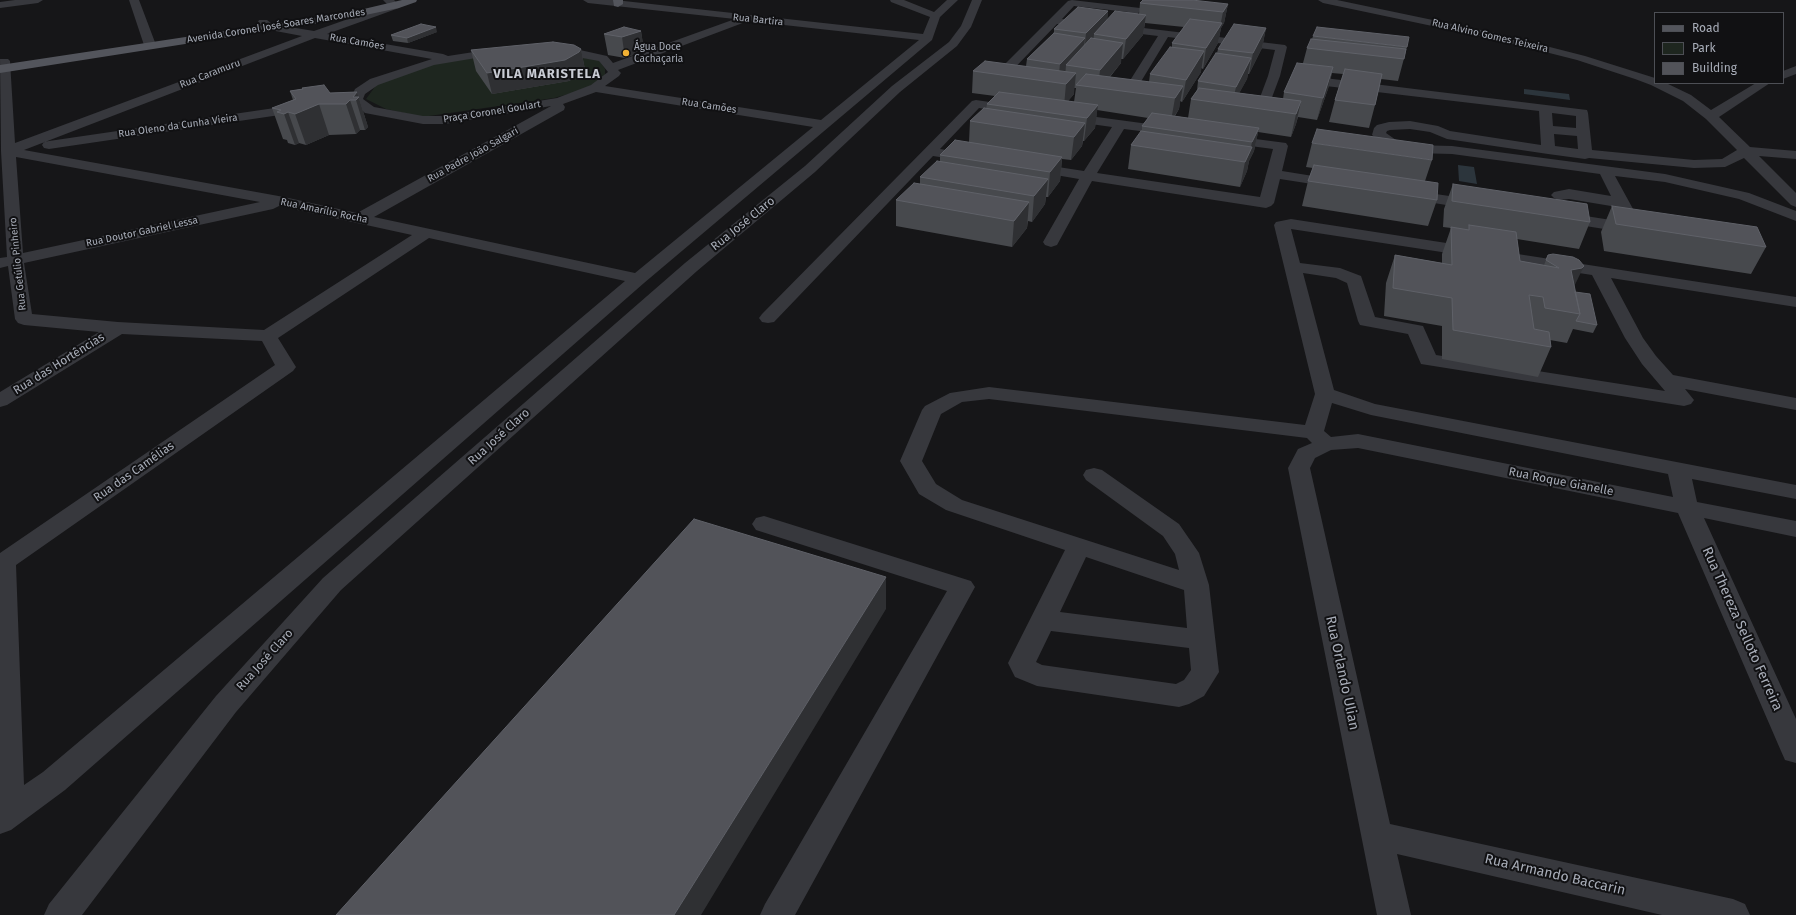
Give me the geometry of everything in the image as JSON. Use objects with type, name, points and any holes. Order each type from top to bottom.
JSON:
[{"type":"main road","name":"Rua Caramuru","points":[[392,3],[412,0]]},
{"type":"main road","name":"Avenida Coronel José Soares Marcondes","points":[[2,65],[392,3]]},
{"type":"street","points":[[0,5],[38,0]]},
{"type":"street","points":[[134,0],[149,42]]},
{"type":"street","name":"Rua Bartira","points":[[588,0],[618,2],[928,38]]},
{"type":"street","points":[[895,0],[936,16]]},
{"type":"street","points":[[928,38],[930,28],[936,16],[953,0]]},
{"type":"street","name":"Rua José Claro","points":[[61,915],[226,704],[332,584],[691,267],[804,173],[896,89],[936,59],[952,44],[966,27],[977,0]]},
{"type":"street","name":"Rua Alvino Gomes Teixeira","points":[[1322,0],[1495,36],[1581,58],[1654,82]]},
{"type":"street","name":"Rua Caramuru","points":[[4,152],[314,35],[392,3]]},
{"type":"street","points":[[997,79],[1072,3],[1136,10],[1120,28]]},
{"type":"street","points":[[1087,25],[1102,6]]},
{"type":"street","points":[[341,103],[356,100],[359,92],[374,82],[432,62],[506,50],[549,49],[603,58],[612,68],[747,18]]},
{"type":"street","points":[[1054,21],[1281,47],[1274,76],[1259,116]]},
{"type":"street","name":"Rua Camões","points":[[266,24],[314,35],[452,58]]},
{"type":"street","points":[[1125,98],[1165,34]]},
{"type":"street","name":"Rua José Claro","points":[[4,816],[54,781],[638,279],[822,124],[928,38]]},
{"type":"street","name":"Rua Getúlio Pinheiro","points":[[2,65],[8,261],[24,319],[118,328],[268,336]]},
{"type":"street","name":"Praça Coronel Goulart","points":[[356,100],[370,110],[423,120],[445,120],[560,101],[591,90],[615,73],[612,68]]},
{"type":"street","points":[[1784,75],[1796,70]]},
{"type":"street","points":[[1274,76],[1582,112],[1585,155]]},
{"type":"street","name":"Rua Alvino Gomes Teixeira","points":[[1658,84],[1686,98],[1711,116],[1796,202]]},
{"type":"street","points":[[1711,116],[1762,84]]},
{"type":"street","points":[[1386,89],[1388,102],[1443,108]]},
{"type":"street","name":"Rua Camões","points":[[591,90],[822,124]]},
{"type":"street","name":"Rua Padre João Salgari","points":[[360,218],[591,90]]},
{"type":"street","points":[[1491,101],[1491,115]]},
{"type":"street","points":[[768,318],[976,104],[1029,112]]},
{"type":"street","name":"Rua Oleno da Cunha Vieira","points":[[4,152],[317,106]]},
{"type":"street","points":[[1545,108],[1551,173],[1568,218]]},
{"type":"street","points":[[510,110],[535,121]]},
{"type":"street","points":[[1052,115],[1181,133]]},
{"type":"street","points":[[1051,242],[1088,175],[1120,124]]},
{"type":"street","points":[[1624,204],[1569,194],[1551,173],[1433,129],[1410,125],[1389,126],[1382,128],[1379,131],[1379,135],[1391,144],[1413,149],[1452,150],[1551,173],[1605,170],[1665,178],[1744,196],[1796,216]]},
{"type":"street","points":[[1547,129],[1583,133]]},
{"type":"street","points":[[1018,165],[1266,203],[1281,146],[1212,137]]},
{"type":"street","points":[[1551,173],[1585,155],[1694,164],[1725,163],[1746,151],[1796,155]]},
{"type":"street","name":"Rua Amarílio Rocha","points":[[4,152],[284,202],[638,279]]},
{"type":"street","points":[[931,152],[986,160]]},
{"type":"street","points":[[1545,215],[1644,230],[1624,204],[1605,170]]},
{"type":"street","points":[[1273,174],[1351,186]]},
{"type":"street","points":[[1397,193],[1490,207]]},
{"type":"street","name":"Rua Doutor Gabriel Lessa","points":[[8,261],[284,202]]},
{"type":"street","points":[[1196,585],[954,505],[927,489],[911,461],[932,410],[957,397],[989,393],[1320,438],[1325,394],[1282,225],[1292,224],[1796,302]]},
{"type":"street","points":[[268,336],[426,233]]},
{"type":"street","points":[[1293,267],[1340,273],[1355,280],[1367,321],[1416,330],[1428,360],[1684,400],[1664,379],[1634,338],[1598,271]]},
{"type":"street","name":"Rua das Hortências","points":[[0,401],[118,328]]},
{"type":"street","name":"Rua das Camélias","points":[[4,816],[2,582],[4,562],[286,367],[268,336]]},
{"type":"street","points":[[1664,379],[1796,404]]},
{"type":"street","points":[[1325,394],[1371,409],[1796,492]]},
{"type":"street","name":"Rua Roque Gianelle","points":[[1320,438],[1358,441],[1796,529]]},
{"type":"street","name":"Rua Orlando Ulian","points":[[1320,438],[1306,454],[1299,468],[1394,915]]},
{"type":"street","name":"Rua Thereza Selloto Ferreira","points":[[1678,468],[1687,507],[1796,751]]},
{"type":"street","points":[[1079,546],[1022,662],[1025,669],[1037,675],[1179,696],[1194,688],[1205,672],[1196,585],[1187,553],[1171,530],[1094,475]]},
{"type":"street","points":[[764,524],[962,587],[777,915]]},
{"type":"street","points":[[1043,620],[1202,640]]},
{"type":"street","name":"Rua Armando Baccarin","points":[[1377,835],[1733,915]]},
{"type":"green space","points":[[505,52],[546,52],[599,60],[605,69],[605,75],[599,81],[583,90],[554,98],[422,117],[386,109],[366,99],[377,84],[434,63]]},
{"type":"shaded area","points":[[1524,89],[1569,94],[1570,100],[1524,94]]},
{"type":"shaded area","points":[[1458,165],[1474,167],[1477,184],[1459,181]]},
{"type":"building","points":[[1143,0],[1192,0],[1228,4],[1223,12],[1140,3]]},
{"type":"building","points":[[1078,7],[1108,11],[1086,33],[1054,29]]},
{"type":"building","points":[[1115,11],[1146,15],[1126,39],[1094,34]]},
{"type":"building","points":[[1190,19],[1222,23],[1206,48],[1172,43]]},
{"type":"building","points":[[421,24],[436,27],[407,38],[391,35]]},
{"type":"building","points":[[1234,24],[1266,28],[1253,53],[1218,49]]},
{"type":"building","points":[[624,27],[641,31],[622,37],[604,34]]},
{"type":"building","points":[[1317,27],[1409,37],[1407,47],[1313,36]]},
{"type":"building","points":[[1054,33],[1085,38],[1060,64],[1027,59]]},
{"type":"building","points":[[1091,38],[1123,43],[1100,70],[1066,65]]},
{"type":"building","points":[[1311,39],[1406,49],[1404,59],[1307,48]]},
{"type":"building","points":[[553,42],[574,45],[581,49],[579,52],[565,60],[487,73],[471,50]]},
{"type":"building","points":[[1170,47],[1204,51],[1186,80],[1150,74]]},
{"type":"building","points":[[1216,53],[1251,58],[1236,87],[1198,81]]},
{"type":"building","points":[[985,61],[1076,73],[1066,84],[973,71]]},
{"type":"building","points":[[1297,63],[1333,67],[1323,98],[1284,92]]},
{"type":"building","points":[[1345,69],[1382,74],[1375,105],[1335,100]]},
{"type":"building","points":[[1086,74],[1183,86],[1175,98],[1076,85]]},
{"type":"building","points":[[324,85],[330,93],[357,92],[353,97],[359,97],[356,100],[350,100],[346,104],[319,104],[295,114],[288,112],[284,114],[277,112],[281,110],[272,108],[296,99],[290,91]]},
{"type":"building","points":[[1199,88],[1301,101],[1296,114],[1191,99]]},
{"type":"building","points":[[999,92],[1098,105],[1087,118],[987,104]]},
{"type":"building","points":[[984,108],[1085,123],[1074,137],[970,121]]},
{"type":"building","points":[[1152,113],[1259,128],[1252,142],[1142,126]]},
{"type":"building","points":[[1317,129],[1433,145],[1432,160],[1312,143]]},
{"type":"building","points":[[1141,131],[1252,147],[1245,162],[1131,145]]},
{"type":"building","points":[[955,140],[1062,157],[1050,172],[940,155]]},
{"type":"building","points":[[937,161],[1048,179],[1034,196],[920,177]]},
{"type":"building","points":[[1314,165],[1438,183],[1437,200],[1308,181]]},
{"type":"building","points":[[914,183],[1029,202],[1014,221],[896,200]]},
{"type":"building","points":[[1453,184],[1587,204],[1590,222],[1452,201]]},
{"type":"building","points":[[1612,206],[1757,227],[1766,247],[1616,224]]},
{"type":"building","points":[[1469,225],[1516,232],[1520,261],[1559,268],[1546,260],[1548,255],[1553,254],[1573,257],[1579,260],[1584,266],[1582,268],[1571,270],[1580,314],[1545,308],[1543,297],[1529,295],[1534,329],[1549,332],[1551,347],[1453,330],[1452,298],[1393,288],[1395,255],[1452,265],[1451,227],[1469,230]]},
{"type":"building","points":[[1575,292],[1590,294],[1597,325],[1576,321],[1580,314]]},
{"type":"building","points":[[694,519],[886,577],[674,915],[336,915]]},
{"type":"place","name":"Água Doce Cachaçaria","points":[[626,53]]},
{"type":"district","name":"VILA MARISTELA","points":[[547,74]]}]
